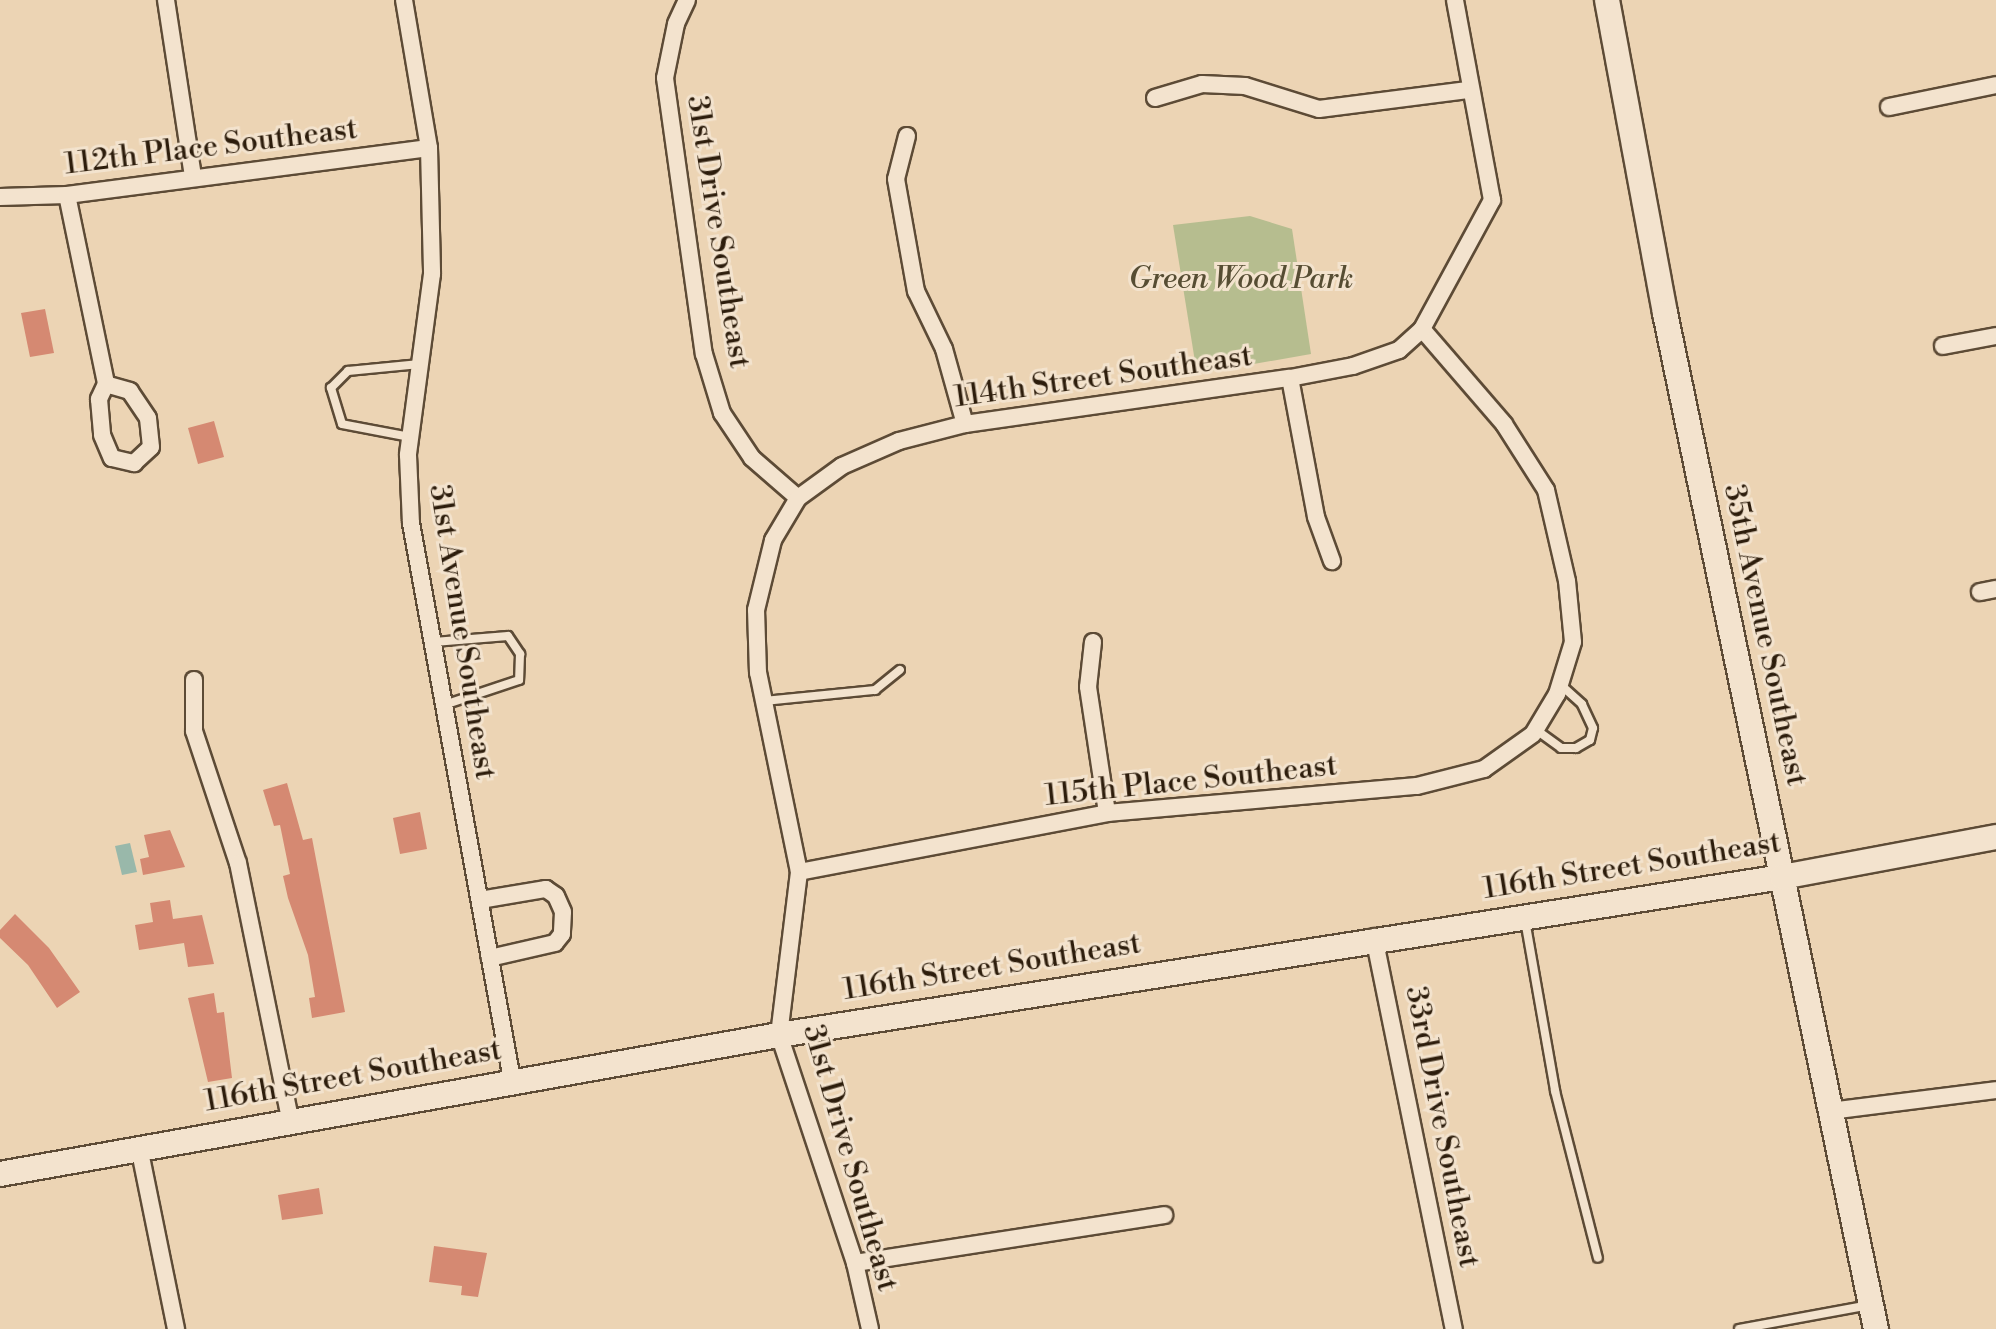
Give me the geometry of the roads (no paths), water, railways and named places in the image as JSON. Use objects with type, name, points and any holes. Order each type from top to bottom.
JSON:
[{"type":"street","points":[[165,0],[193,177]]},
{"type":"street","name":"31st Avenue Southeast","points":[[404,0],[429,148],[432,274],[410,437],[411,523],[512,1080]]},
{"type":"street","name":"31st Drive Southeast","points":[[687,0],[676,24],[665,78],[704,354],[722,413],[752,458],[798,498],[773,540],[756,610],[764,701],[799,872],[779,1035],[855,1263],[870,1329]]},
{"type":"street","points":[[1422,329],[1492,200],[1468,90],[1455,0]]},
{"type":"street","name":"35th Avenue Southeast","points":[[1607,0],[1782,877],[1874,1317]]},
{"type":"street","points":[[1155,98],[1202,84],[1245,86],[1319,109],[1468,90]]},
{"type":"street","points":[[1889,107],[1996,85]]},
{"type":"street","points":[[907,136],[896,179],[916,291],[944,349],[965,424]]},
{"type":"street","name":"112th Place Southeast","points":[[0,197],[67,195],[429,148]]},
{"type":"street","points":[[67,195],[106,384],[99,399],[102,435],[112,458],[134,463],[151,447],[148,418],[130,391],[106,384]]},
{"type":"street","name":"114th Street Southeast","points":[[798,498],[842,466],[899,441],[965,424],[1290,378],[1353,366],[1399,350],[1422,329]]},
{"type":"street","name":"115th Place Southeast","points":[[799,872],[1107,813],[1417,786],[1484,769],[1535,729],[1559,689],[1573,642],[1567,581],[1546,490],[1504,424],[1422,329]]},
{"type":"street","points":[[1943,346],[1996,336]]},
{"type":"street","points":[[1290,378],[1316,517],[1332,561]]},
{"type":"street","points":[[1093,642],[1088,687],[1107,813]]},
{"type":"street","points":[[194,680],[194,731],[238,863],[290,1119]]},
{"type":"street","name":"116th Street Southeast","points":[[0,1174],[512,1080],[1374,937],[1782,877],[1996,837]]},
{"type":"street","points":[[480,900],[546,889],[556,896],[563,912],[562,934],[555,943],[490,958]]},
{"type":"street","name":"33rd Drive Southeast","points":[[1374,937],[1454,1329]]},
{"type":"street","points":[[1830,1111],[1996,1090]]},
{"type":"street","points":[[139,1147],[176,1329]]},
{"type":"street","points":[[855,1263],[1164,1215]]},
{"type":"lane","points":[[410,437],[342,424],[331,388],[348,371],[420,364]]},
{"type":"lane","points":[[433,643],[508,636],[520,654],[519,680],[444,705]]},
{"type":"lane","points":[[764,701],[875,690],[900,670]]},
{"type":"lane","points":[[1535,729],[1561,748],[1576,748],[1590,740],[1593,728],[1582,704],[1559,689]]},
{"type":"lane","points":[[1524,915],[1546,1047],[1598,1258]]},
{"type":"lane","points":[[1739,1329],[1874,1317]]},
{"type":"park label","name":"Green Wood Park","points":[[1241,279]]}]
